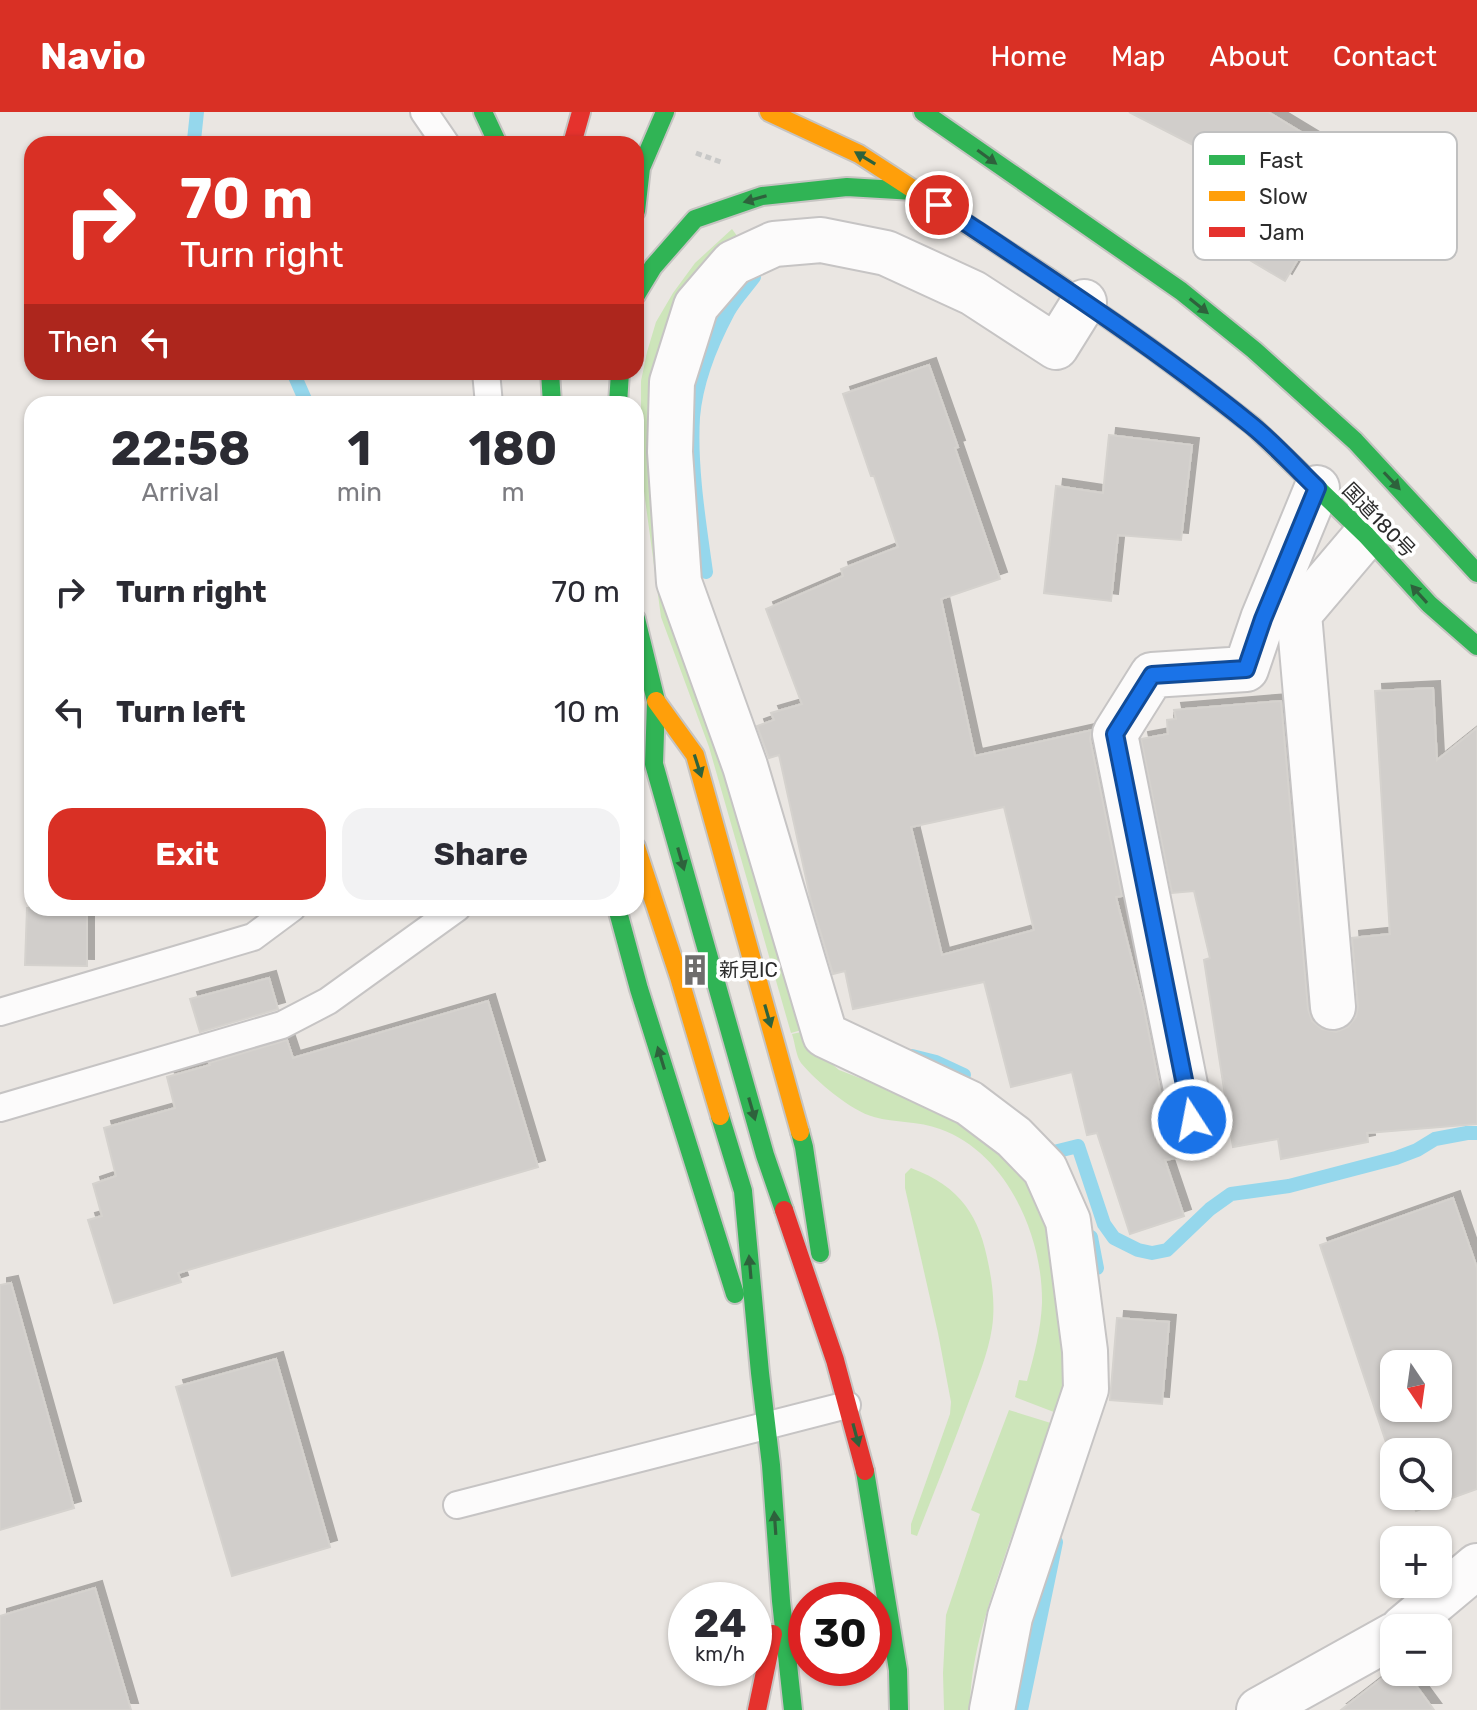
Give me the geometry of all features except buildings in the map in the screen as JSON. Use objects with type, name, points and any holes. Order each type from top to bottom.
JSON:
[{"type":"highway","points":[[483,112],[494,136]]},
{"type":"highway","points":[[574,136],[581,112]]},
{"type":"highway","points":[[644,161],[665,112]]},
{"type":"highway","name":"国道180号","points":[[769,112],[859,154],[1150,348],[1253,426],[1366,535],[1429,604],[1477,646]]},
{"type":"highway","name":"国道180号","points":[[923,112],[1181,291],[1254,350],[1355,441],[1477,573]]},
{"type":"highway","points":[[644,282],[695,219],[762,196],[847,187],[916,191]]},
{"type":"highway","points":[[646,707],[695,755],[804,1147],[835,1360]]},
{"type":"highway","points":[[646,707],[654,764],[765,1155],[835,1360],[868,1481],[898,1670],[899,1710]]},
{"type":"highway","points":[[644,871],[743,1191],[793,1710]]},
{"type":"highway","points":[[619,916],[639,989],[760,1373]]},
{"type":"highway","points":[[757,1710],[781,1601]]},
{"type":"highway","points":[[888,1710],[898,1670]]},
{"type":"street","points":[[992,1710],[1010,1617],[1086,1389],[1085,1351],[1068,1221],[1045,1169],[1014,1137],[969,1103],[825,1035],[745,766],[679,582],[670,452],[672,382],[696,306],[733,263],[774,244],[821,240],[886,253],[973,293],[1056,347],[1084,302]]},
{"type":"street","points":[[1192,1120],[1115,734],[1152,675],[1246,669],[1263,619],[1317,488]]},
{"type":"street","points":[[1333,1007],[1299,614],[1366,535]]},
{"type":"street","points":[[1420,1614],[1477,1566]]},
{"type":"street","points":[[1259,1710],[1380,1643]]},
{"type":"lane","points":[[424,112],[440,136]]},
{"type":"lane","points":[[0,1012],[253,937],[281,916]]},
{"type":"lane","points":[[0,1108],[282,1025],[328,1001],[446,916]]},
{"type":"lane","points":[[457,1505],[847,1405]]},
{"type":"green space","points":[[732,229],[743,244],[657,435],[805,1029],[791,1033],[709,747],[661,617],[644,491],[644,396],[641,396],[641,381],[644,380],[647,352],[656,322],[695,263]]},
{"type":"green space","points":[[806,1031],[818,1052],[839,1070],[952,1111],[1033,1182],[1047,1210],[1070,1355],[1059,1414],[1015,1397],[1019,1380],[1027,1381],[1037,1342],[1042,1303],[1041,1277],[1028,1225],[1002,1177],[964,1141],[940,1129],[874,1117],[855,1109],[834,1094],[799,1060],[792,1034]]},
{"type":"green space","points":[[911,1168],[943,1184],[974,1218],[985,1249],[993,1305],[990,1338],[982,1367],[917,1536],[911,1534],[911,1524],[950,1414],[951,1402],[905,1188],[905,1174]]},
{"type":"green space","points":[[1009,1410],[1054,1424],[1013,1533],[979,1639],[970,1710],[944,1710],[946,1615],[980,1514],[971,1510]]},
{"type":"waterway","points":[[194,136],[197,112]]},
{"type":"waterway","points":[[706,572],[694,475],[692,436],[695,403],[705,363],[716,337],[731,307],[754,277]]},
{"type":"waterway","points":[[296,380],[304,396]]},
{"type":"waterway","points":[[912,1056],[936,1062],[964,1075]]},
{"type":"waterway","points":[[1054,1152],[1078,1146],[1104,1224],[1114,1238],[1152,1253],[1167,1250],[1210,1209],[1231,1194],[1289,1186],[1396,1158],[1435,1139],[1477,1133]]},
{"type":"waterway","points":[[1091,1237],[1097,1268]]},
{"type":"waterway","points":[[1021,1710],[1056,1542]]},
{"type":"traffic: fast","points":[[483,112],[494,136]]},
{"type":"traffic: fast","points":[[644,161],[665,112]]},
{"type":"traffic: fast","points":[[923,112],[1181,291],[1254,350],[1355,441],[1477,573]]},
{"type":"traffic: fast","points":[[644,282],[695,219],[762,196],[847,187],[914,191]]},
{"type":"traffic: fast","points":[[550,380],[552,396]]},
{"type":"traffic: fast","points":[[618,396],[620,380]]},
{"type":"traffic: fast","points":[[1205,389],[1253,426],[1366,535],[1429,604],[1477,646]]},
{"type":"traffic: fast","points":[[644,652],[656,701],[654,764],[765,1155],[784,1210]]},
{"type":"traffic: fast","points":[[619,916],[639,989],[735,1294]]},
{"type":"traffic: fast","points":[[720,1116],[743,1191],[793,1710]]},
{"type":"traffic: fast","points":[[800,1132],[820,1253]]},
{"type":"traffic: fast","points":[[865,1471],[898,1670],[899,1710]]},
{"type":"traffic: slow","points":[[769,112],[859,154],[1051,279],[1205,389]]},
{"type":"traffic: slow","points":[[656,701],[695,755],[800,1132]]},
{"type":"traffic: slow","points":[[644,871],[720,1116]]},
{"type":"traffic: jam","points":[[574,136],[581,112]]},
{"type":"traffic: jam","points":[[784,1210],[835,1360],[865,1471]]},
{"type":"traffic: jam","points":[[757,1710],[773,1634]]},
{"type":"place","name":"新見IC","points":[[695,970]]},
{"type":"route","points":[[939,205],[1150,348],[1253,426],[1317,488],[1263,619],[1246,669],[1152,675],[1115,734],[1192,1120]]}]
